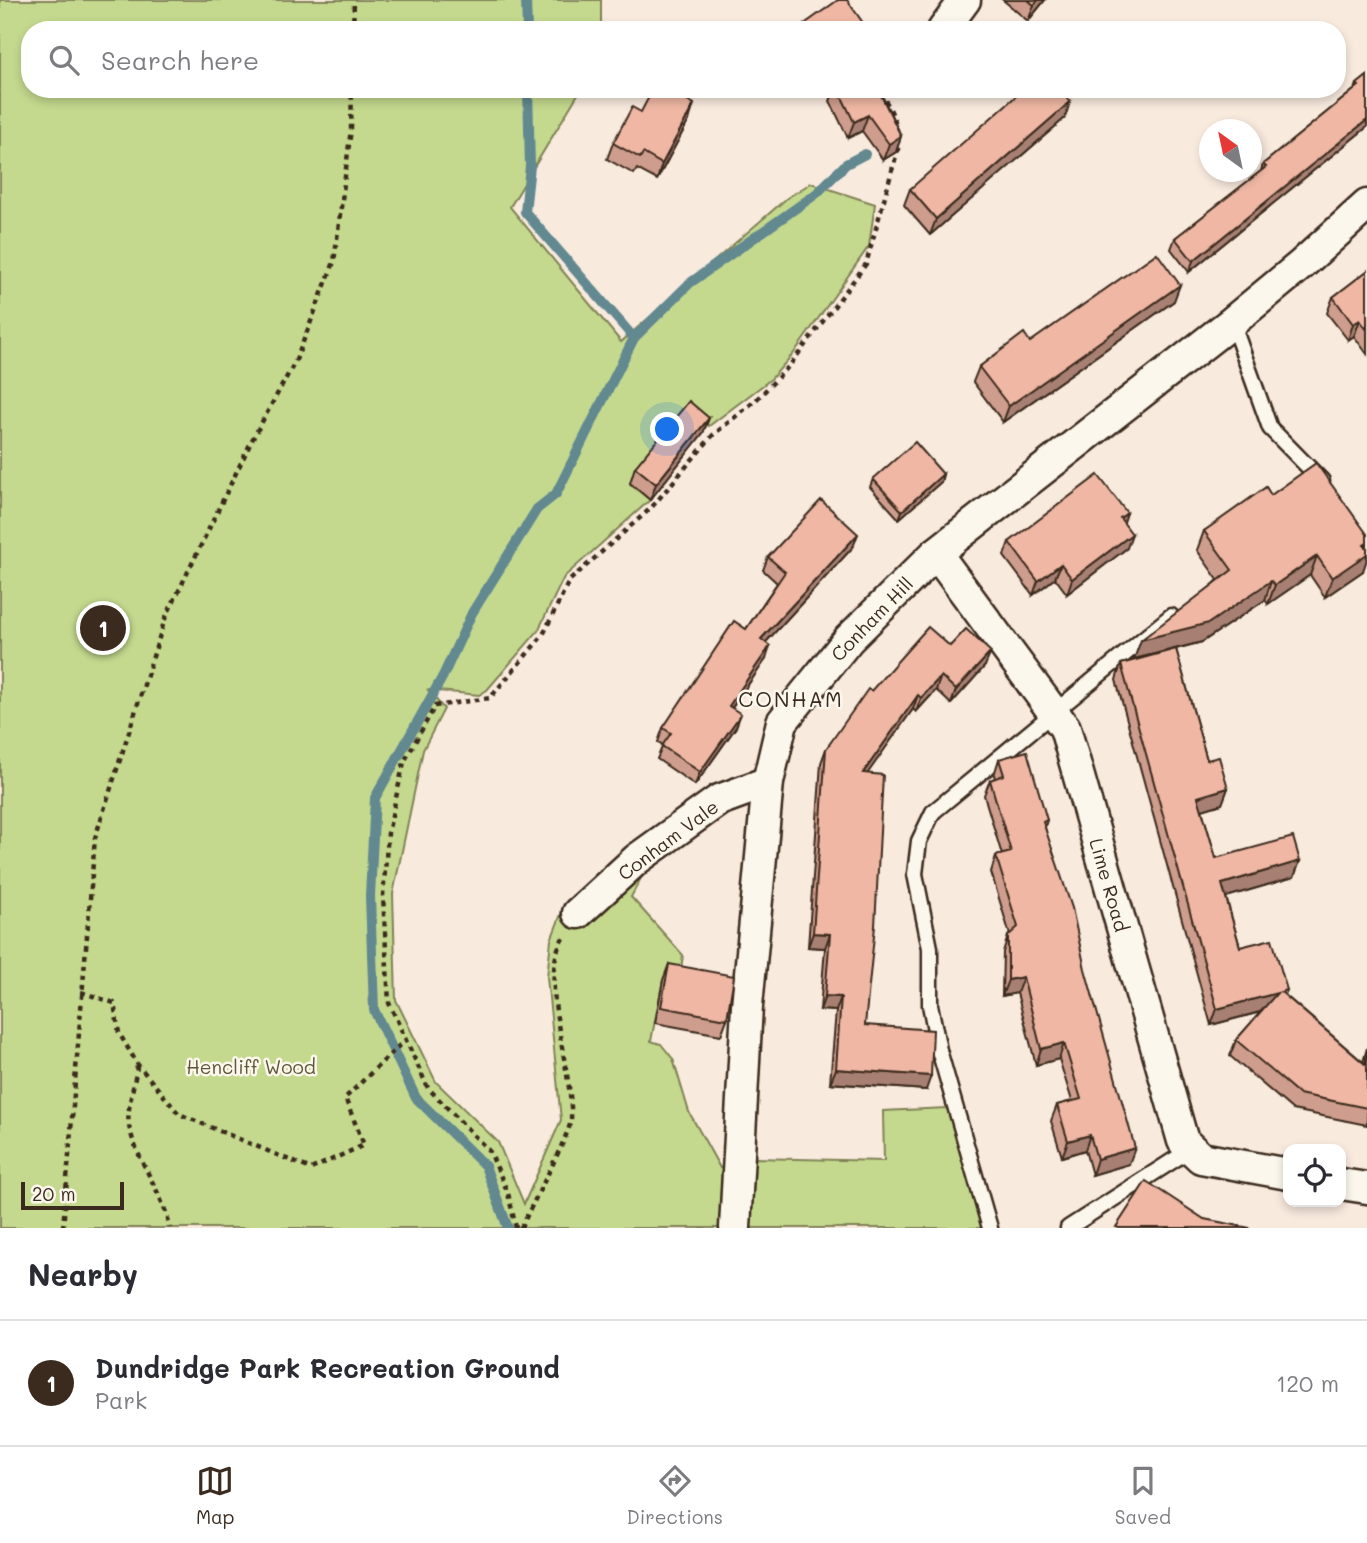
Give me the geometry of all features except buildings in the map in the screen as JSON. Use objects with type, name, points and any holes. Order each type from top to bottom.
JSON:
[{"type":"street","points":[[950,21],[965,0]]},
{"type":"street","name":"Conham Hill","points":[[735,1228],[747,1006],[768,782],[782,722],[849,639],[936,553],[1232,322],[1301,265],[1367,205]]},
{"type":"street","name":"Lime Road","points":[[936,553],[1056,713],[1065,729],[1179,1132],[1191,1149]]},
{"type":"street","name":"Conham Vale","points":[[578,913],[638,859],[719,800],[768,782]]},
{"type":"street","points":[[1191,1149],[1201,1158],[1283,1173]]},
{"type":"street","points":[[1346,1185],[1367,1188]]},
{"type":"lane","points":[[1232,322],[1270,428],[1332,494]]},
{"type":"lane","points":[[990,1228],[939,1050],[930,1005],[930,948],[915,874],[918,852],[933,812],[1171,616]]},
{"type":"lane","points":[[1068,1228],[1191,1149]]},
{"type":"path","points":[[353,21],[354,0]]},
{"type":"path","points":[[63,1228],[95,838],[165,620],[252,440],[296,360],[334,262],[351,129],[352,98]]},
{"type":"path","points":[[518,1228],[508,1193],[490,1153],[428,1088],[388,1003],[383,896],[388,833],[404,762],[435,706],[446,702],[480,702],[490,698],[543,635],[569,581],[651,508],[713,435],[757,400],[790,365],[866,264],[900,134],[896,118],[885,98]]},
{"type":"path","points":[[518,1228],[571,1122],[554,977],[559,945],[578,913]]},
{"type":"path","points":[[81,992],[114,1003],[119,1033],[138,1065],[179,1114],[311,1169],[364,1145],[345,1098],[404,1041]]},
{"type":"path","points":[[138,1065],[128,1124],[170,1228]]},
{"type":"green space","name":"Hencliff Wood","points":[[0,0],[601,0],[601,21],[21,21],[21,98],[576,98],[510,207],[621,342],[787,198],[811,183],[875,204],[869,246],[794,353],[771,379],[709,426],[689,411],[630,484],[650,500],[564,577],[538,631],[487,690],[479,695],[428,690],[444,709],[423,750],[393,894],[396,1000],[436,1082],[498,1142],[524,1204],[561,1120],[547,977],[551,940],[565,904],[627,860],[652,857],[631,897],[683,955],[679,983],[663,980],[651,1041],[661,1044],[673,1059],[689,1112],[720,1168],[754,1158],[884,1161],[883,1111],[947,1108],[985,1228],[0,1228]]},
{"type":"waterway","points":[[526,0],[527,21]]},
{"type":"waterway","points":[[528,98],[530,166],[525,212],[634,338]]},
{"type":"waterway","points":[[508,1228],[485,1166],[416,1098],[374,1010],[370,896],[375,798],[443,676],[472,613],[537,509],[556,494],[634,338],[690,283],[816,194],[846,164],[865,154]]},
{"type":"place","name":"Dundridge Park Recreation Ground","points":[[103,628]]},
{"type":"district","name":"CONHAM","points":[[791,700]]}]
